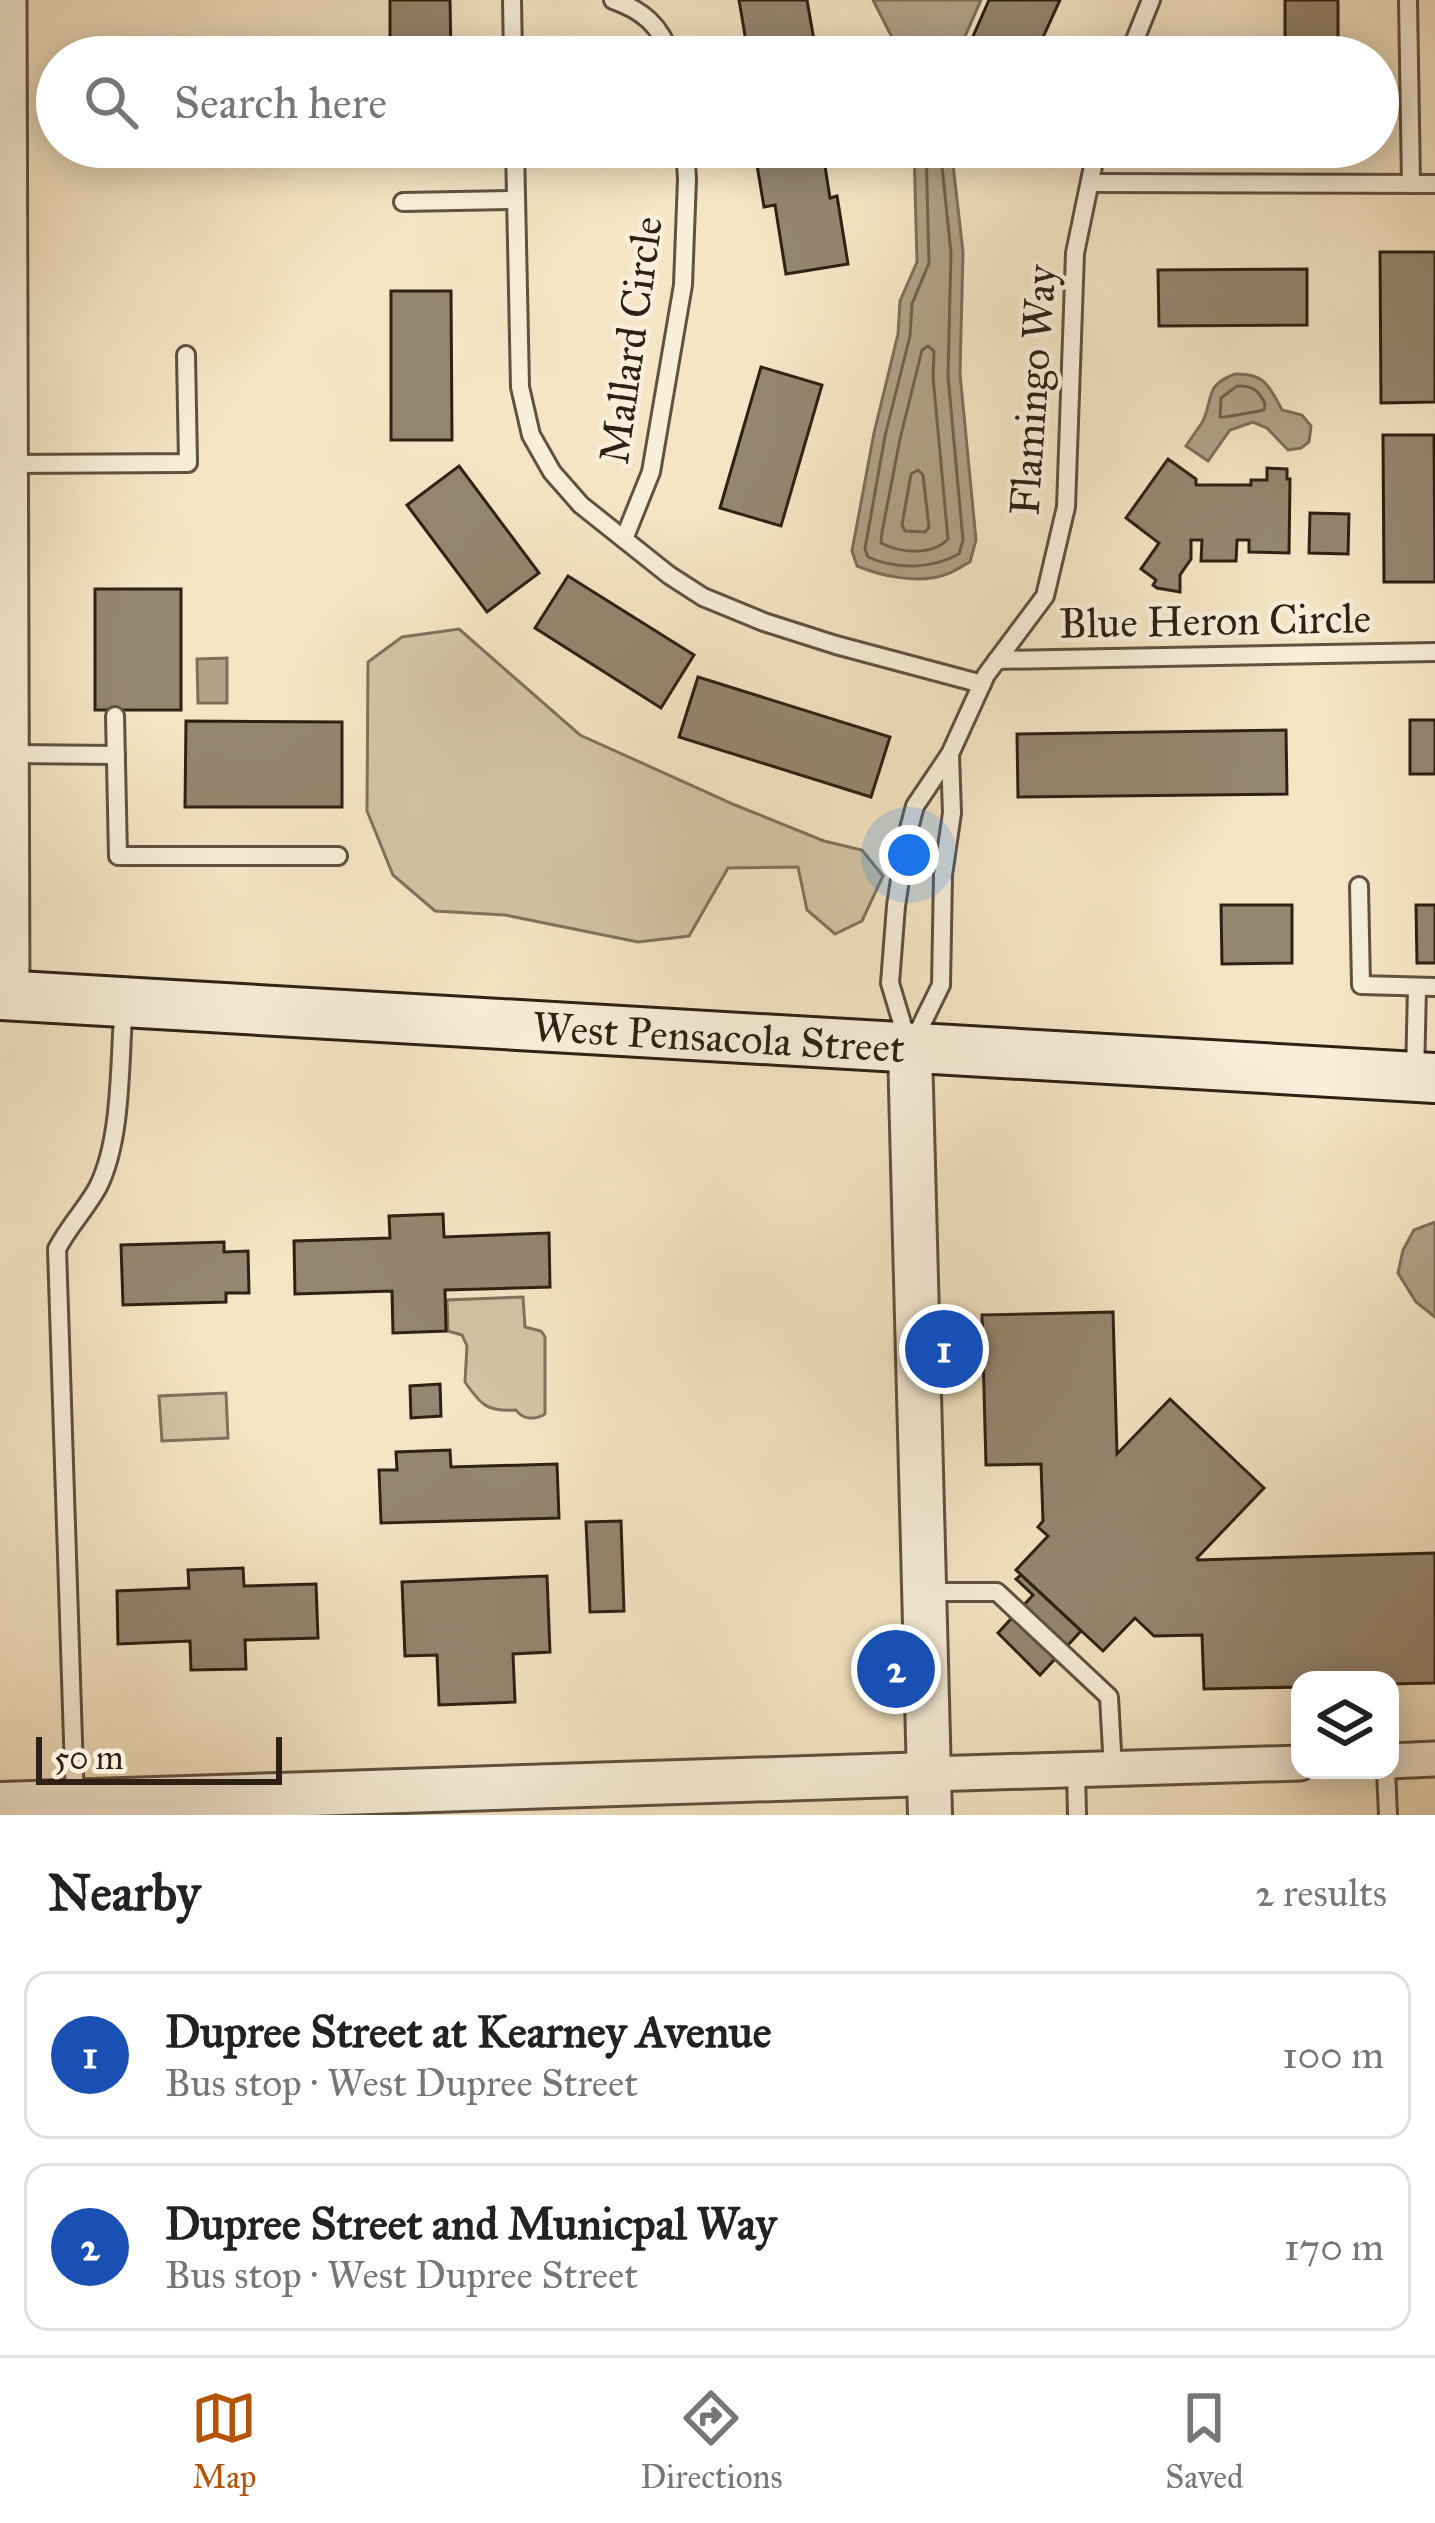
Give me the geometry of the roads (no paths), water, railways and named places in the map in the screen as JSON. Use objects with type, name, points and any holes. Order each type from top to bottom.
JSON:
[{"type":"main road","name":"West Pensacola Street","points":[[6,995],[1425,1077]]},
{"type":"street","points":[[6,995],[12,754],[6,710],[11,464],[9,0]]},
{"type":"street","points":[[910,1049],[930,1794]]},
{"type":"street","points":[[1399,1761],[1435,1760]]},
{"type":"street","points":[[0,1804],[75,1808],[930,1794],[1076,1770],[1291,1763]]},
{"type":"lane","points":[[512,0],[513,36]]},
{"type":"lane","points":[[613,0],[636,8],[663,36]]},
{"type":"lane","points":[[1136,36],[1151,0]]},
{"type":"lane","points":[[1408,0],[1411,184]]},
{"type":"lane","name":"Mallard Circle","points":[[515,168],[520,388],[531,435],[552,472],[580,505],[703,598],[764,622],[982,684]]},
{"type":"lane","name":"Mallard Circle","points":[[624,539],[651,472],[670,373],[683,285],[686,168]]},
{"type":"lane","name":"Flamingo Way","points":[[910,1049],[890,983],[906,839],[915,806],[950,754],[982,684],[1045,596],[1066,507],[1075,254],[1093,168]]},
{"type":"lane","points":[[1090,183],[1435,184]]},
{"type":"lane","points":[[403,202],[516,200]]},
{"type":"lane","points":[[11,464],[188,463],[186,356]]},
{"type":"lane","name":"Blue Heron Circle","points":[[997,660],[1435,652]]},
{"type":"lane","points":[[115,716],[118,856],[338,856]]},
{"type":"lane","points":[[12,754],[116,755]]},
{"type":"lane","name":"Flamingo Way","points":[[910,1049],[941,986],[943,875],[952,813],[950,754]]},
{"type":"lane","points":[[1359,886],[1361,985],[1426,987],[1425,1077]]},
{"type":"lane","points":[[75,1808],[57,1249],[97,1189],[107,1162],[115,1132],[124,1002]]},
{"type":"lane","points":[[924,1592],[997,1592],[1109,1697],[1113,1768]]},
{"type":"lane","points":[[1076,1770],[1077,1815]]},
{"type":"lane","points":[[1386,1779],[1388,1815]]},
{"type":"water","points":[[873,0],[981,0],[965,36],[891,36]]},
{"type":"water","points":[[915,168],[953,168],[963,252],[960,374],[976,540],[970,562],[934,578],[911,579],[857,566],[852,551],[898,334],[900,301],[917,262]]},
{"type":"water","points":[[1235,374],[1260,379],[1282,410],[1302,415],[1311,426],[1309,442],[1288,450],[1267,428],[1253,422],[1230,430],[1208,461],[1186,446],[1203,421],[1214,388]]},
{"type":"water","points":[[227,658],[227,703],[198,703],[197,659]]},
{"type":"water","points":[[1435,1222],[1435,1317],[1416,1302],[1398,1273],[1414,1230]]},
{"type":"place","name":"Dupree Street at Kearney Avenue","points":[[944,1349]]},
{"type":"place","name":"Dupree Street and Municpal Way","points":[[896,1669]]}]
